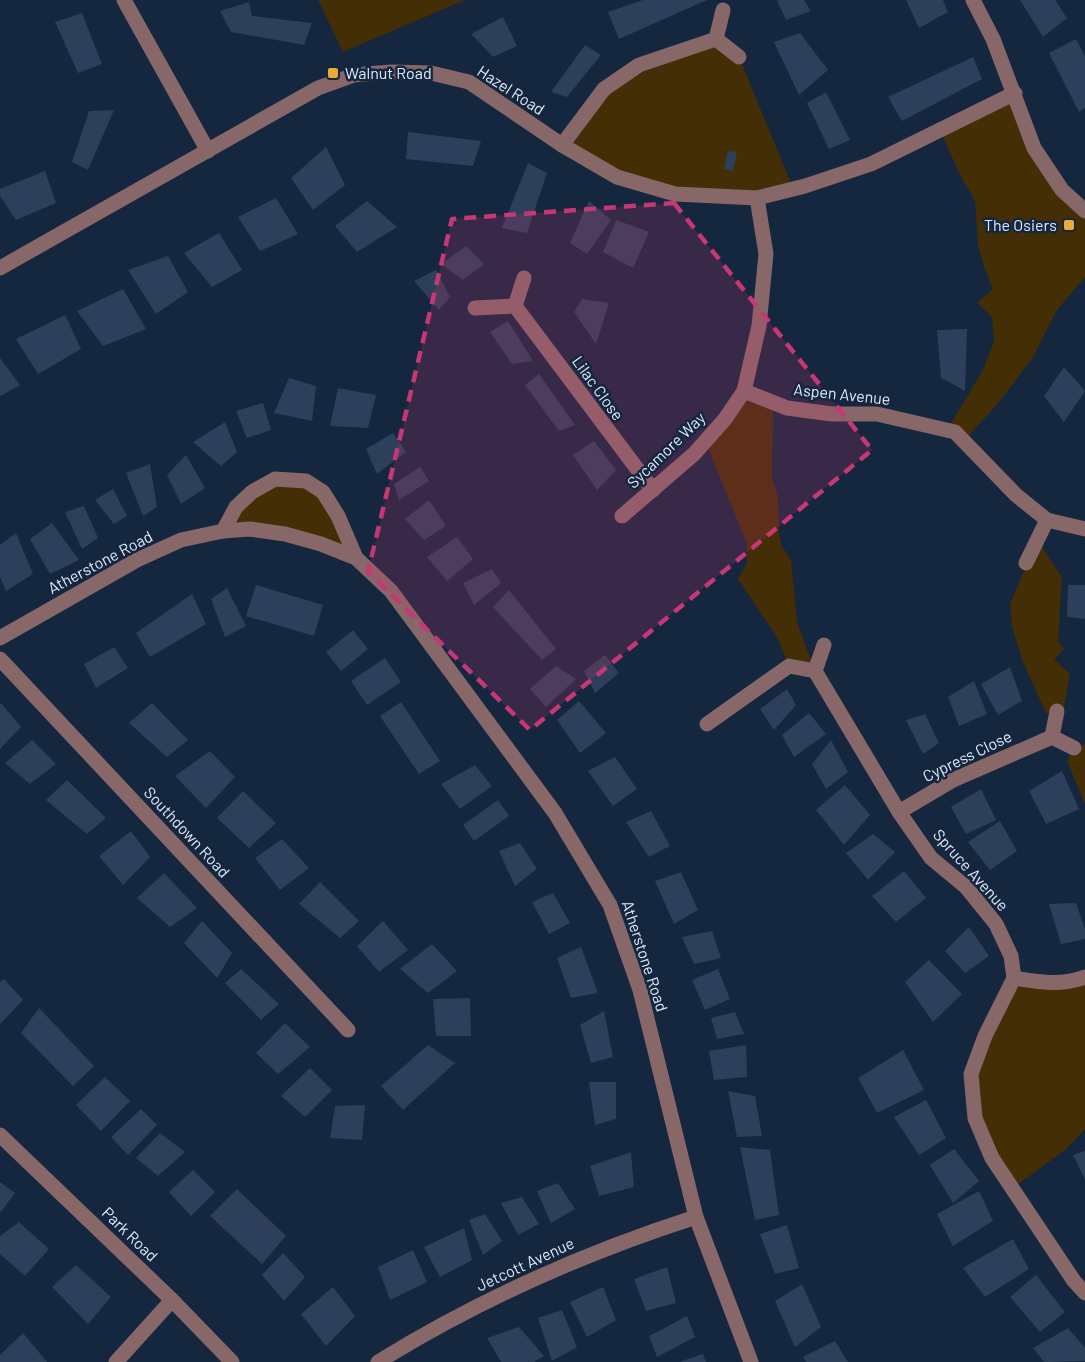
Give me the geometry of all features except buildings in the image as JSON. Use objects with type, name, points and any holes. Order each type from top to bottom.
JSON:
[{"type":"street","points":[[124,0],[208,151]]},
{"type":"street","points":[[973,0],[993,39],[1034,148],[1062,190],[1085,211]]},
{"type":"street","points":[[716,39],[723,10]]},
{"type":"street","points":[[716,39],[739,57]]},
{"type":"street","points":[[562,145],[604,89],[639,65],[716,39]]},
{"type":"street","name":"Hazel Road","points":[[0,267],[318,88],[354,75],[391,72],[431,73],[469,82],[562,145],[617,177],[675,194],[757,198],[805,186],[871,164],[1015,93]]},
{"type":"street","name":"Sycamore Way","points":[[622,516],[694,454],[744,391],[759,326],[766,254],[757,198]]},
{"type":"street","points":[[475,308],[515,306],[524,278]]},
{"type":"street","name":"Lilac Close","points":[[515,306],[653,490]]},
{"type":"street","name":"Aspen Avenue","points":[[744,391],[788,408],[832,414],[877,414],[955,432],[1016,495],[1047,520],[1085,529]]},
{"type":"street","name":"Atherstone Road","points":[[223,531],[236,507],[252,492],[275,478],[306,481],[323,492],[338,516],[356,558]]},
{"type":"street","points":[[1026,563],[1047,520]]},
{"type":"street","name":"Atherstone Road","points":[[0,638],[137,560],[181,540],[223,531],[250,529],[285,534],[321,544],[356,558],[391,591],[555,813],[610,905],[640,990],[696,1216],[751,1362]]},
{"type":"street","points":[[707,724],[789,666],[815,671],[824,645]]},
{"type":"street","name":"Southdown Road","points":[[0,659],[348,1029]]},
{"type":"street","name":"Spruce Avenue","points":[[815,671],[899,812],[931,858],[966,887],[996,924],[1011,956],[1014,978]]},
{"type":"street","points":[[1056,711],[1052,737],[1074,748]]},
{"type":"street","name":"Cypress Close","points":[[899,812],[953,780],[1052,737]]},
{"type":"street","points":[[1085,977],[1048,983],[1014,978],[984,1036],[971,1074],[975,1118],[992,1158],[1074,1281],[1085,1293]]},
{"type":"street","name":"Park Road","points":[[0,1135],[172,1300],[232,1362]]},
{"type":"street","name":"Jetcott Avenue","points":[[378,1362],[425,1333],[546,1272],[636,1236],[696,1216]]},
{"type":"street","points":[[116,1362],[172,1300]]},
{"type":"highlighted area","points":[[674,203],[872,450],[530,730],[368,572],[452,219]]},
{"type":"shaded area","points":[[318,0],[465,0],[343,52]]},
{"type":"shaded area","points":[[716,39],[739,57],[793,188],[757,198],[675,194],[617,177],[562,145],[604,89]]},
{"type":"shaded area","points":[[1015,93],[1034,148],[1085,211],[1085,277],[1057,310],[1033,357],[1000,401],[964,441],[947,430],[983,370],[994,341],[992,317],[977,303],[993,289],[978,245],[975,201],[959,173],[940,130]]},
{"type":"shaded area","points":[[744,391],[773,402],[772,477],[778,498],[779,534],[782,546],[791,560],[797,622],[815,671],[789,666],[777,637],[738,579],[747,563],[747,544],[707,445]]},
{"type":"shaded area","points":[[275,479],[323,492],[356,558],[321,544],[223,531],[236,507]]},
{"type":"shaded area","points":[[1037,540],[1062,577],[1058,641],[1064,649],[1054,659],[1070,674],[1064,708],[1046,713],[1022,660],[1012,626],[1010,604]]},
{"type":"shaded area","points":[[1085,744],[1085,804],[1067,761],[1074,748]]},
{"type":"shaded area","points":[[1085,977],[1085,1129],[1066,1149],[1012,1189],[992,1158],[971,1074],[1014,978]]},
{"type":"place","name":"Walnut Road","points":[[333,73]]},
{"type":"place","name":"The Osiers","points":[[1069,225]]}]
